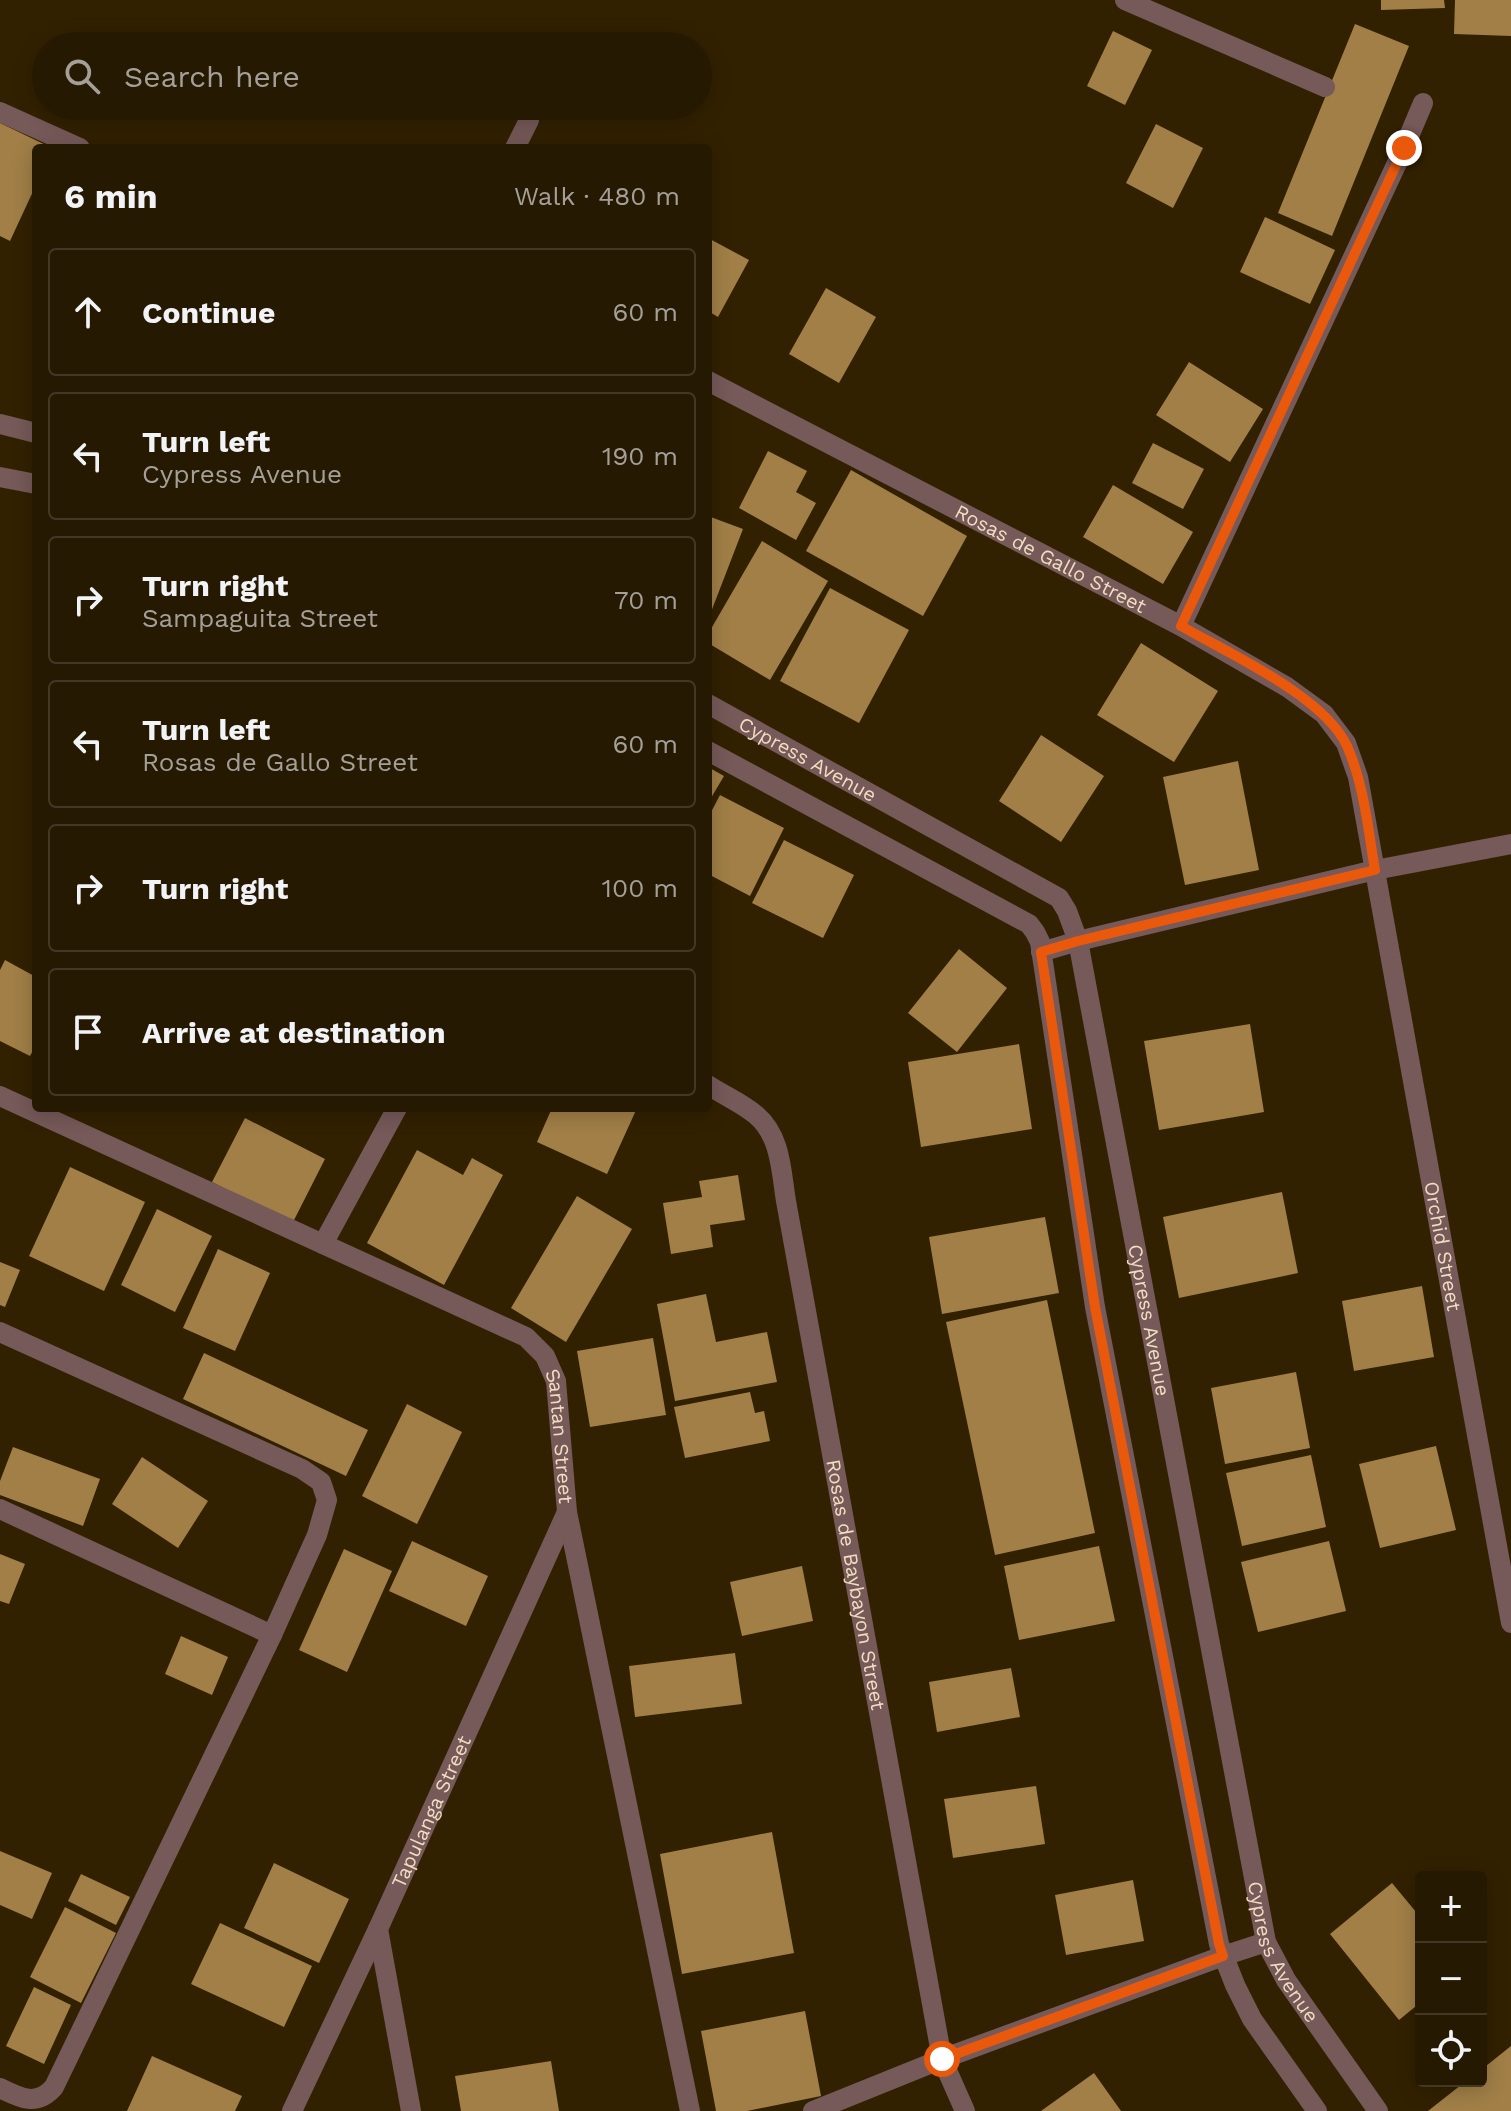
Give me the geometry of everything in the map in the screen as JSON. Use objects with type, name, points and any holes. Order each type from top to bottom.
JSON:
[{"type":"street","points":[[1125,0],[1325,87]]},
{"type":"street","points":[[1181,626],[1423,103]]},
{"type":"street","points":[[0,112],[71,144]]},
{"type":"street","points":[[517,144],[529,120]]},
{"type":"street","name":"Rosas de Gallo Street","points":[[712,383],[1181,626],[1287,687],[1324,714],[1346,743],[1358,777],[1375,870]]},
{"type":"street","points":[[0,424],[32,432]]},
{"type":"street","points":[[0,477],[32,483]]},
{"type":"street","name":"Cypress Avenue","points":[[712,706],[1059,898],[1067,911],[1078,941],[1266,1942],[1286,1980],[1378,2111]]},
{"type":"street","name":"Cypress Avenue","points":[[712,753],[1029,924],[1040,942],[1095,1307],[1219,1944],[1252,2019],[1317,2111]]},
{"type":"street","points":[[1041,952],[1375,870],[1511,844]]},
{"type":"street","name":"Orchid Street","points":[[1375,870],[1511,1623]]},
{"type":"street","name":"Rosas de Baybayon Street","points":[[712,1088],[756,1115],[771,1131],[779,1153],[942,2059],[965,2111]]},
{"type":"street","name":"Santan Street","points":[[0,1096],[32,1111]]},
{"type":"street","name":"Santan Street","points":[[35,1112],[526,1337],[545,1356],[556,1381],[567,1512],[690,2111]]},
{"type":"street","points":[[323,1244],[395,1112]]},
{"type":"street","points":[[0,1332],[302,1469],[321,1482],[327,1500],[317,1535],[272,1635],[54,2087],[46,2096],[34,2099],[20,2098],[0,2088]]},
{"type":"street","points":[[0,1509],[272,1635]]},
{"type":"street","name":"Tapulanga Street","points":[[292,2111],[567,1512]]},
{"type":"street","points":[[378,1929],[411,2111]]},
{"type":"street","points":[[813,2111],[942,2059],[1266,1942]]},
{"type":"building","points":[[1381,0],[1444,0],[1445,8],[1381,10]]},
{"type":"building","points":[[1455,0],[1511,0],[1511,36],[1454,34]]},
{"type":"building","points":[[1355,24],[1409,46],[1332,236],[1278,213]]},
{"type":"building","points":[[1113,31],[1152,50],[1125,105],[1087,86]]},
{"type":"building","points":[[0,123],[44,144],[32,144],[32,194],[10,241],[0,236]]},
{"type":"building","points":[[1156,124],[1203,148],[1173,208],[1126,183]]},
{"type":"building","points":[[1265,217],[1335,250],[1310,304],[1240,272]]},
{"type":"building","points":[[712,240],[749,260],[718,317],[712,313]]},
{"type":"building","points":[[826,288],[876,317],[839,383],[789,354]]},
{"type":"building","points":[[1189,362],[1263,409],[1230,462],[1156,415]]},
{"type":"building","points":[[1153,443],[1204,469],[1183,509],[1132,483]]},
{"type":"building","points":[[768,451],[807,471],[796,492],[816,503],[796,540],[739,508]]},
{"type":"building","points":[[851,470],[967,536],[923,616],[806,551]]},
{"type":"building","points":[[1113,485],[1193,532],[1163,584],[1083,537]]},
{"type":"building","points":[[712,517],[743,529],[712,609]]},
{"type":"building","points":[[762,541],[828,581],[770,680],[712,645],[712,627]]},
{"type":"building","points":[[830,588],[909,630],[859,723],[780,681]]},
{"type":"building","points":[[1141,643],[1218,691],[1174,762],[1097,715]]},
{"type":"building","points":[[1041,735],[1104,776],[1061,842],[999,801]]},
{"type":"building","points":[[1238,761],[1259,870],[1185,885],[1163,777]]},
{"type":"building","points":[[712,769],[724,776],[712,796]]},
{"type":"building","points":[[720,795],[784,828],[750,896],[712,876],[712,810]]},
{"type":"building","points":[[784,840],[854,875],[823,938],[752,903]]},
{"type":"building","points":[[959,949],[1007,988],[957,1052],[908,1013]]},
{"type":"building","points":[[5,960],[32,975],[30,1056],[0,1041],[0,970]]},
{"type":"building","points":[[1250,1024],[1264,1112],[1159,1130],[1144,1041]]},
{"type":"building","points":[[1019,1044],[1032,1129],[921,1147],[908,1062]]},
{"type":"building","points":[[550,1112],[635,1112],[607,1174],[537,1142]]},
{"type":"building","points":[[245,1118],[325,1159],[292,1224],[212,1182]]},
{"type":"building","points":[[417,1150],[463,1175],[472,1158],[503,1175],[444,1285],[367,1243]]},
{"type":"building","points":[[70,1167],[145,1202],[104,1291],[29,1256]]},
{"type":"building","points":[[738,1175],[745,1220],[710,1225],[713,1247],[671,1254],[663,1203],[702,1197],[699,1181]]},
{"type":"building","points":[[1282,1192],[1298,1273],[1179,1298],[1163,1217]]},
{"type":"building","points":[[577,1196],[632,1229],[566,1342],[511,1308]]},
{"type":"building","points":[[157,1209],[212,1236],[175,1312],[121,1285]]},
{"type":"building","points":[[1045,1217],[1059,1293],[942,1314],[929,1237]]},
{"type":"building","points":[[218,1249],[270,1273],[235,1351],[183,1328]]},
{"type":"building","points":[[0,1262],[20,1270],[5,1307],[0,1305]]},
{"type":"building","points":[[1422,1286],[1434,1357],[1354,1371],[1342,1301]]},
{"type":"building","points":[[706,1294],[716,1342],[767,1332],[777,1382],[675,1401],[657,1304]]},
{"type":"building","points":[[1047,1300],[1095,1533],[995,1555],[946,1322]]},
{"type":"building","points":[[653,1338],[666,1415],[590,1427],[577,1351]]},
{"type":"building","points":[[204,1353],[368,1430],[346,1476],[183,1399]]},
{"type":"building","points":[[1296,1372],[1310,1448],[1225,1464],[1211,1388]]},
{"type":"building","points":[[750,1392],[755,1413],[764,1411],[770,1441],[685,1458],[674,1407]]},
{"type":"building","points":[[407,1404],[462,1432],[417,1524],[362,1496]]},
{"type":"building","points":[[1436,1446],[1456,1530],[1380,1548],[1359,1464]]},
{"type":"building","points":[[13,1447],[100,1479],[83,1526],[0,1495],[0,1481]]},
{"type":"building","points":[[1311,1455],[1326,1527],[1242,1546],[1226,1473]]},
{"type":"building","points":[[142,1457],[208,1501],[178,1548],[112,1504]]},
{"type":"building","points":[[412,1541],[488,1576],[466,1626],[389,1591]]},
{"type":"building","points":[[1329,1541],[1346,1611],[1258,1632],[1241,1562]]},
{"type":"building","points":[[1099,1546],[1115,1621],[1019,1640],[1004,1566]]},
{"type":"building","points":[[344,1549],[392,1571],[347,1672],[299,1650]]},
{"type":"building","points":[[0,1554],[25,1564],[9,1604],[0,1601]]},
{"type":"building","points":[[802,1566],[813,1621],[742,1636],[730,1582]]},
{"type":"building","points":[[181,1636],[228,1657],[212,1695],[165,1674]]},
{"type":"building","points":[[735,1653],[742,1704],[635,1717],[629,1666]]},
{"type":"building","points":[[1011,1668],[1020,1717],[937,1732],[929,1682]]},
{"type":"building","points":[[1036,1786],[1045,1844],[953,1858],[944,1799]]},
{"type":"building","points":[[772,1832],[794,1953],[682,1974],[660,1854]]},
{"type":"building","points":[[0,1851],[52,1873],[32,1919],[0,1905]]},
{"type":"building","points":[[274,1863],[349,1899],[319,1963],[244,1928]]},
{"type":"building","points":[[81,1874],[130,1897],[116,1925],[68,1901]]},
{"type":"building","points":[[1133,1880],[1144,1941],[1066,1955],[1055,1895]]},
{"type":"building","points":[[1392,1883],[1415,1911],[1415,2007],[1399,2020],[1330,1934]]},
{"type":"building","points":[[65,1907],[116,1933],[81,2003],[30,1977]]},
{"type":"building","points":[[220,1923],[312,1966],[284,2027],[191,1984]]},
{"type":"building","points":[[34,1987],[71,2005],[44,2064],[6,2046]]},
{"type":"building","points":[[805,2011],[821,2096],[747,2111],[716,2111],[701,2031]]},
{"type":"building","points":[[1511,2046],[1511,2111],[1428,2111],[1458,2087],[1487,2087],[1487,2065]]},
{"type":"building","points":[[152,2056],[242,2096],[235,2111],[127,2111]]},
{"type":"building","points":[[551,2061],[559,2111],[461,2111],[455,2076]]},
{"type":"building","points":[[1094,2073],[1121,2111],[1041,2111]]},
{"type":"route","points":[[942,2059],[1223,1956],[1095,1307],[1041,952],[1375,870],[1358,777],[1346,743],[1324,714],[1287,687],[1181,626],[1404,148]]}]
